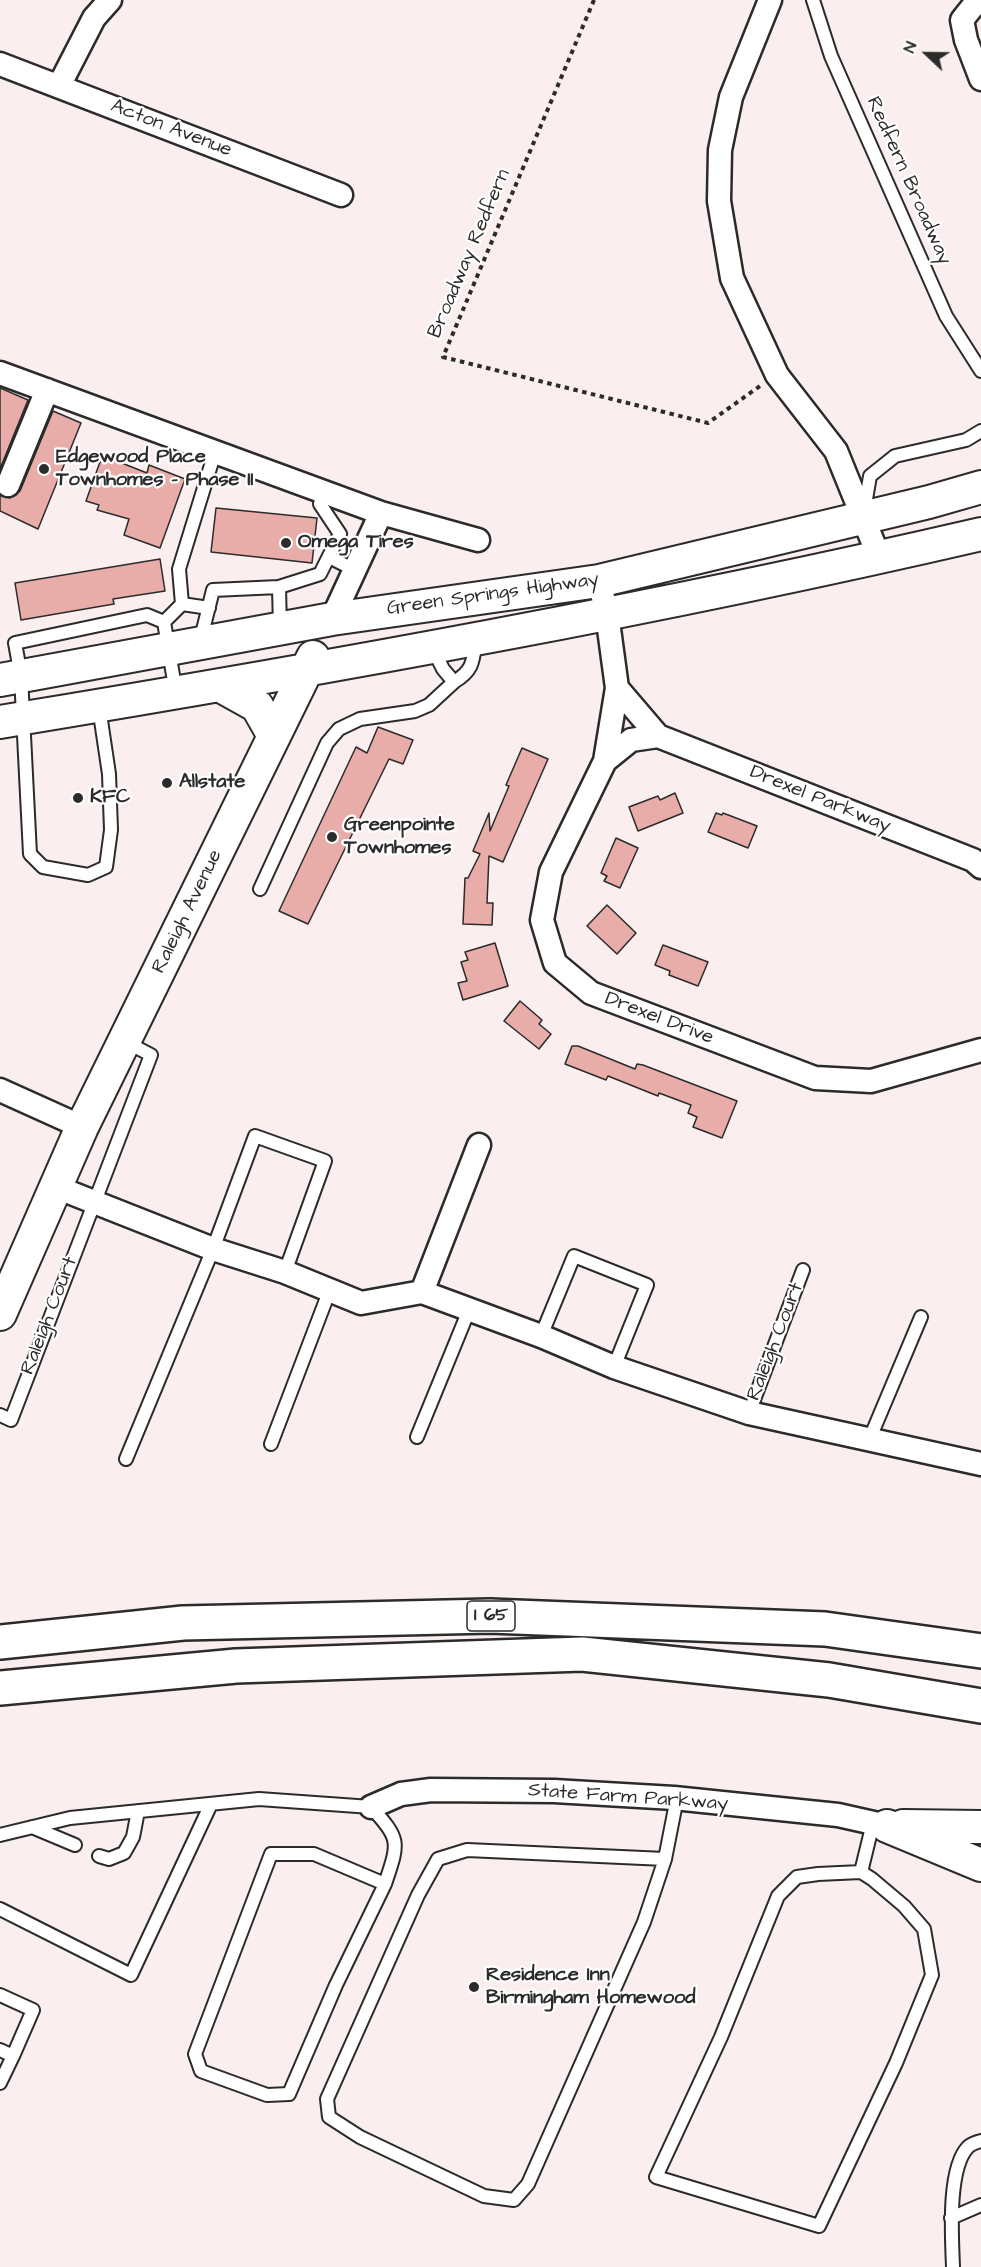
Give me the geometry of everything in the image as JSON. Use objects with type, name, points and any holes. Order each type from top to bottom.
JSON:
[{"type":"highway","name":"I 65","points":[[0,1642],[183,1623],[490,1616],[825,1629],[981,1651]]},
{"type":"highway","name":"I 65","points":[[0,1688],[236,1666],[582,1654],[829,1680],[981,1706]]},
{"type":"main road","name":"Green Springs Highway","points":[[10,678],[178,638],[280,628],[599,580],[929,502],[981,487]]},
{"type":"main road","name":"Green Springs Highway","points":[[11,720],[221,686],[607,614],[981,534]]},
{"type":"main road","name":"Raleigh Avenue","points":[[0,1314],[82,1127],[332,619]]},
{"type":"main road","points":[[221,686],[257,705],[274,736]]},
{"type":"main road","name":"State Farm Parkway","points":[[880,1825],[981,1827]]},
{"type":"main road","name":"State Farm Parkway","points":[[880,1825],[981,1865]]},
{"type":"street","points":[[59,86],[94,18],[110,0]]},
{"type":"street","points":[[770,0],[731,97],[720,150],[719,201],[732,278],[777,375],[836,452],[879,557]]},
{"type":"street","points":[[981,3],[974,5],[962,20],[966,40],[981,79]]},
{"type":"street","name":"Acton Avenue","points":[[0,64],[341,195]]},
{"type":"street","points":[[0,373],[381,513],[478,540]]},
{"type":"street","points":[[8,485],[47,390]]},
{"type":"street","name":"Raleigh Avenue","points":[[332,619],[381,513]]},
{"type":"street","points":[[599,580],[607,614],[617,688]]},
{"type":"street","name":"Drexel Parkway","points":[[617,688],[658,736],[973,861],[981,867]]},
{"type":"street","name":"Drexel Drive","points":[[617,688],[605,761],[552,872],[542,920],[555,963],[591,993],[815,1078],[871,1081],[981,1050]]},
{"type":"street","name":"Drexel Drive","points":[[605,761],[631,740],[658,736]]},
{"type":"street","points":[[0,1089],[82,1127]]},
{"type":"street","points":[[56,1187],[213,1249],[285,1272],[329,1292],[361,1303],[422,1292],[479,1145]]},
{"type":"street","name":"Raleigh Court","points":[[422,1292],[541,1336],[614,1367],[749,1413],[981,1464]]},
{"type":"street","name":"State Farm Parkway","points":[[371,1807],[401,1794],[431,1790],[554,1791],[677,1798],[838,1815],[880,1825]]},
{"type":"lane","name":"Redfern Broadway","points":[[813,0],[831,56],[946,316],[981,371]]},
{"type":"lane","points":[[862,517],[870,476],[895,456],[966,440],[981,431]]},
{"type":"lane","points":[[176,693],[182,604],[179,569],[215,452]]},
{"type":"lane","points":[[178,638],[209,608],[213,590],[279,587],[320,574],[340,534],[320,504],[323,492]]},
{"type":"lane","points":[[329,557],[355,570]]},
{"type":"lane","points":[[279,587],[280,628]]},
{"type":"lane","points":[[182,604],[209,608]]},
{"type":"lane","points":[[99,706],[109,774],[111,830],[106,867],[88,875],[43,867],[30,854],[27,770],[11,720],[10,678],[15,643],[147,615],[178,638]]},
{"type":"lane","points":[[260,889],[327,743],[339,729],[360,719],[415,711],[429,705],[454,682],[466,675],[472,663],[476,638]]},
{"type":"lane","points":[[432,646],[443,669],[454,682]]},
{"type":"lane","name":"Raleigh Court","points":[[0,1415],[11,1420],[151,1055],[124,1041]]},
{"type":"lane","points":[[126,1459],[213,1249],[255,1136],[325,1161],[285,1272]]},
{"type":"lane","points":[[541,1336],[574,1256],[647,1285],[614,1367]]},
{"type":"lane","name":"Raleigh Court","points":[[749,1413],[803,1270]]},
{"type":"lane","points":[[271,1444],[329,1292]]},
{"type":"lane","points":[[417,1437],[469,1310]]},
{"type":"lane","points":[[870,1438],[921,1317]]},
{"type":"lane","points":[[665,1859],[467,1850],[438,1859],[418,1895],[327,2099],[329,2117],[360,2137],[484,2196],[514,2200],[528,2184],[644,1922],[665,1859],[677,1798]]},
{"type":"lane","points":[[0,1836],[70,1818],[259,1799],[371,1807],[392,1831],[396,1852],[385,1884],[336,1985],[289,2094],[267,2095],[201,2072],[195,2054],[271,1854],[314,1854],[385,1884]]},
{"type":"lane","points":[[0,1909],[131,1975],[211,1804]]},
{"type":"lane","points":[[99,1856],[109,1859],[124,1853],[133,1837],[138,1811]]},
{"type":"lane","points":[[861,1872],[880,1825]]},
{"type":"lane","points":[[32,1827],[75,1845]]},
{"type":"lane","points":[[861,1872],[873,1879],[904,1906],[924,1929],[932,1975],[896,2063],[819,2226],[656,2177],[721,2037],[778,1896],[796,1877],[861,1872]]},
{"type":"lane","points":[[0,1995],[33,2010],[0,2083]]},
{"type":"lane","points":[[0,2050],[13,2056]]},
{"type":"lane","points":[[953,2267],[951,2218],[958,2164],[969,2146],[981,2141]]},
{"type":"lane","points":[[951,2218],[981,2205]]},
{"type":"path","name":"Broadway Redfern","points":[[594,0],[443,357],[708,423],[777,375]]},
{"type":"building","points":[[0,388],[28,400],[0,469]]},
{"type":"building","name":"Edgewood Place Townhomes - Phase II","points":[[53,411],[81,423],[38,529],[0,511],[0,495],[10,498],[20,491]]},
{"type":"building","points":[[109,458],[147,473],[149,465],[185,479],[160,548],[124,535],[129,519],[97,510],[99,505],[86,501],[100,462]]},
{"type":"building","points":[[216,508],[317,518],[312,563],[211,552]]},
{"type":"building","points":[[160,559],[165,591],[113,599],[114,604],[21,620],[15,583]]},
{"type":"building","name":"Greenpointe Townhomes","points":[[378,727],[413,740],[403,764],[389,759],[308,924],[279,911],[356,747],[367,753]]},
{"type":"building","points":[[522,748],[548,759],[503,862],[489,856],[487,903],[493,903],[492,925],[463,924],[465,878],[468,878],[480,854],[473,851],[489,813],[490,831]]},
{"type":"building","points":[[675,793],[683,813],[638,831],[629,807],[658,796],[660,800]]},
{"type":"building","points":[[716,813],[722,815],[723,813],[757,826],[748,848],[708,832]]},
{"type":"building","points":[[616,838],[638,848],[620,888],[604,881],[607,876],[601,873]]},
{"type":"building","points":[[607,905],[636,933],[617,954],[587,926]]},
{"type":"building","points":[[495,943],[508,986],[463,1000],[458,983],[467,981],[461,962],[468,960],[465,952]]},
{"type":"building","points":[[663,945],[708,962],[698,986],[669,975],[670,971],[655,965]]},
{"type":"building","points":[[520,1001],[542,1020],[539,1024],[551,1034],[539,1049],[504,1021]]},
{"type":"building","points":[[572,1046],[578,1046],[635,1069],[637,1064],[643,1065],[737,1101],[722,1138],[693,1127],[697,1117],[688,1113],[691,1105],[659,1093],[658,1096],[608,1076],[606,1080],[565,1064]]},
{"type":"place","name":"Edgewood Place Townhomes - Phase II","points":[[44,469]]},
{"type":"place","name":"Omega Tires","points":[[286,543]]},
{"type":"place","name":"Allstate","points":[[167,783]]},
{"type":"place","name":"KFC","points":[[78,798]]},
{"type":"place","name":"Greenpointe Townhomes","points":[[332,837]]},
{"type":"place","name":"Residence Inn Birmingham Homewood","points":[[474,1987]]}]
